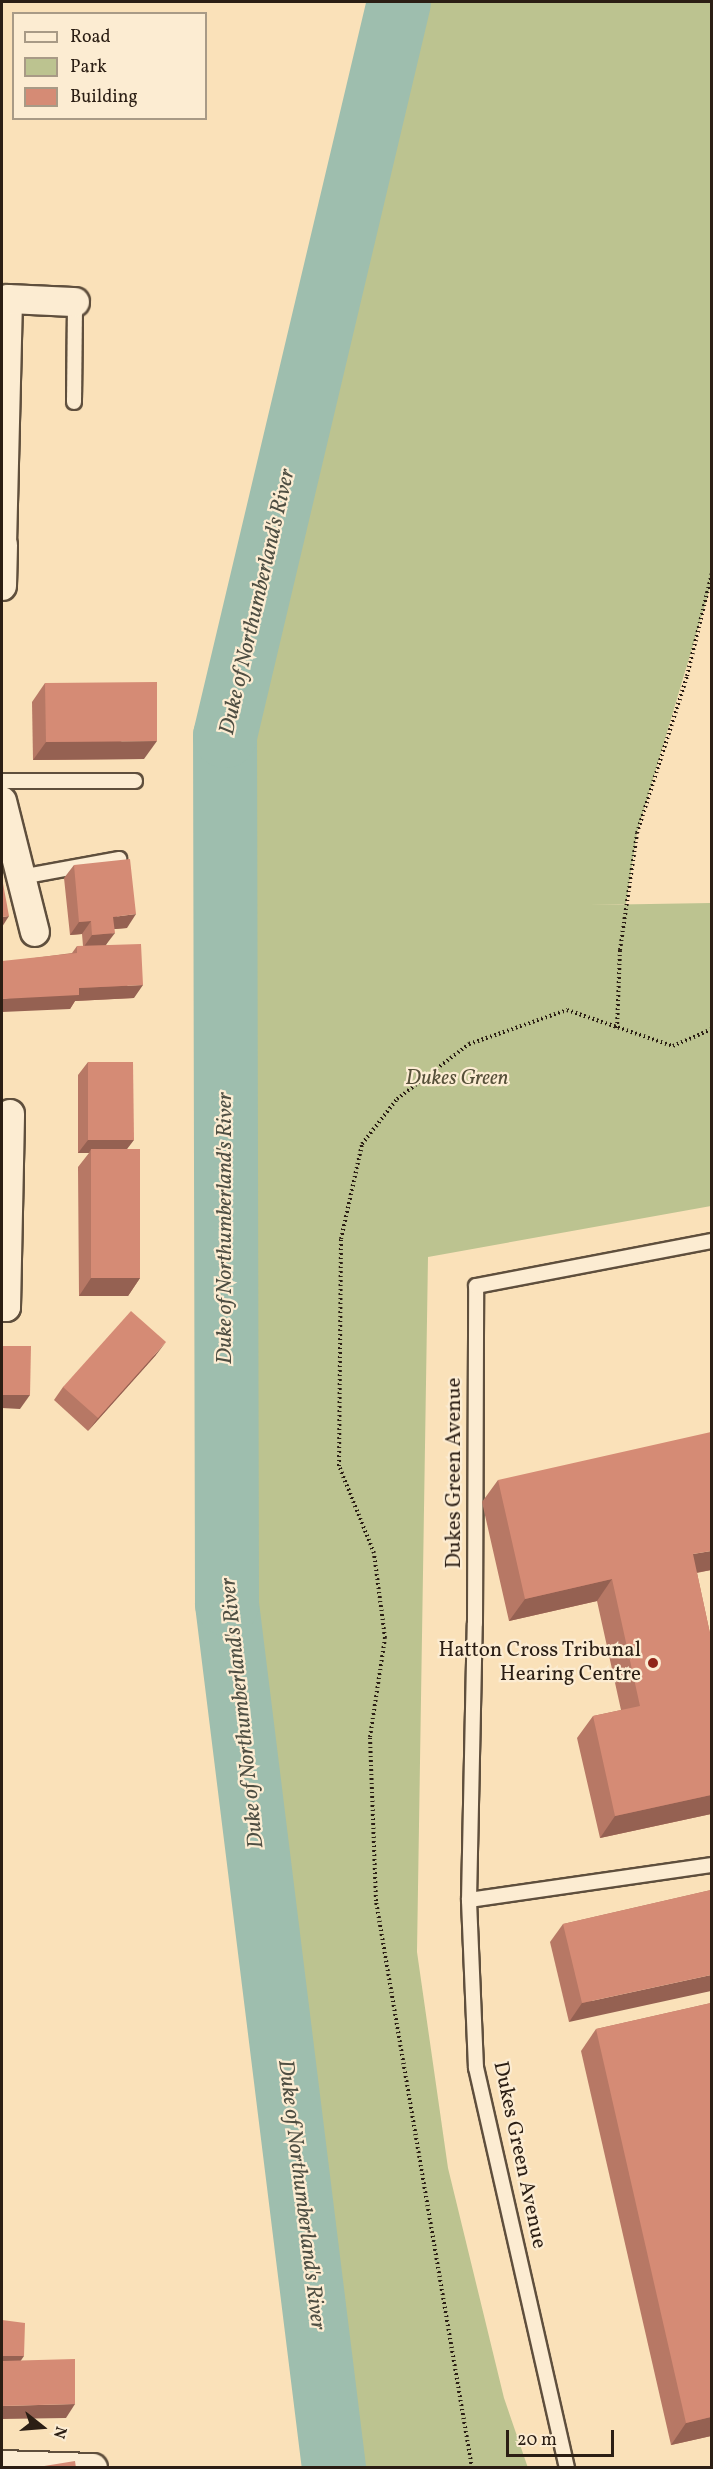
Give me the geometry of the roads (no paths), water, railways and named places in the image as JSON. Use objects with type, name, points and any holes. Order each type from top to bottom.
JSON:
[{"type":"street","points":[[2,586],[5,299],[75,302]]},
{"type":"street","points":[[2,801],[35,932]]},
{"type":"street","points":[[2,1307],[6,1307],[10,1114]]},
{"type":"street","points":[[2,2465],[93,2468]]},
{"type":"lane","points":[[74,402],[75,302]]},
{"type":"lane","points":[[2,781],[135,781]]},
{"type":"lane","points":[[21,877],[119,859]]},
{"type":"lane","name":"Dukes Green Avenue","points":[[567,2468],[557,2415],[477,2068],[469,1900],[476,1623],[476,1286],[711,1241]]},
{"type":"lane","points":[[469,1900],[711,1865]]},
{"type":"waterway","name":"Duke of Northumberland's River","points":[[334,2468],[227,1604],[225,736],[399,2]]},
{"type":"place","name":"Hatton Cross Tribunal Hearing Centre","points":[[653,1663]]},
{"type":"park label","name":"Dukes Green","points":[[457,1079]]}]
